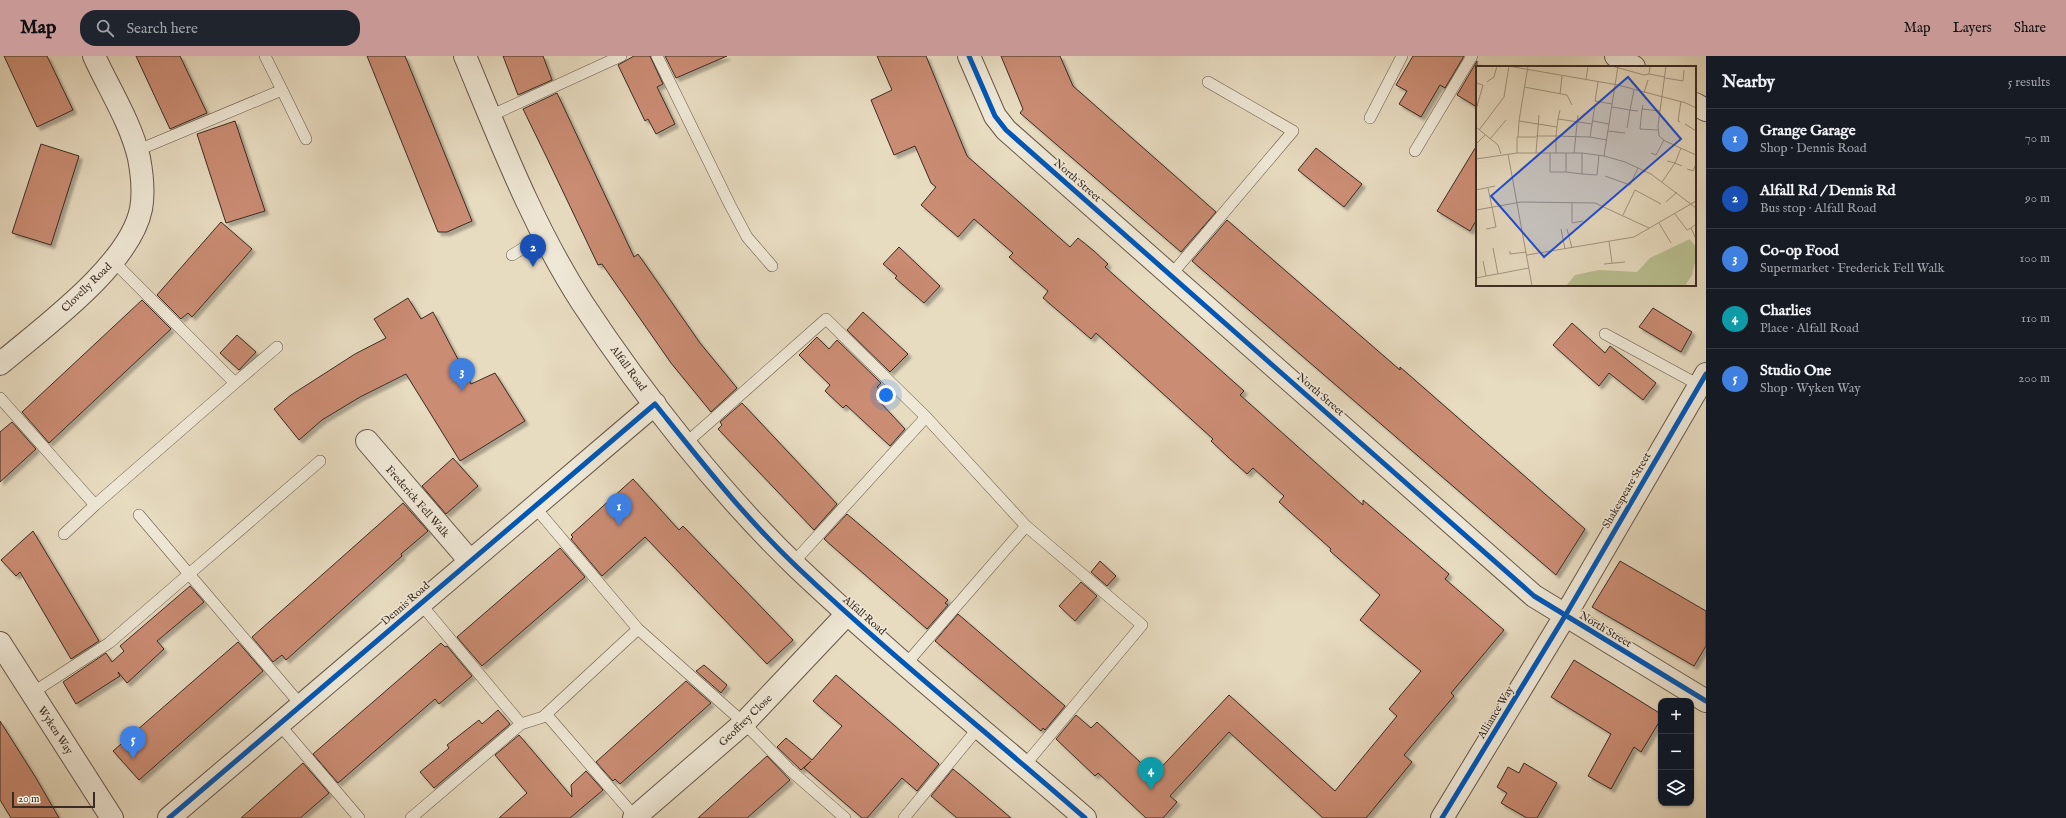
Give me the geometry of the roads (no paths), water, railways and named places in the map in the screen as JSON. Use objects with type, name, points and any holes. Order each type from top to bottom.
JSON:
[{"type":"street","name":"Clovelly Road","points":[[0,364],[85,291],[114,261],[128,239],[140,210],[142,184],[136,151],[130,132],[94,56]]},
{"type":"street","name":"Alfall Road","points":[[465,56],[543,236],[583,303],[655,404],[686,443],[748,517],[793,563],[906,664],[1085,818]]},
{"type":"street","name":"North Street","points":[[969,56],[995,116],[1006,130],[1534,596],[1706,701]]},
{"type":"street","points":[[1616,56],[1632,66]]},
{"type":"street","points":[[1696,105],[1706,110]]},
{"type":"street","name":"Shakespeare Street","points":[[1565,616],[1703,379]]},
{"type":"street","name":"Dennis Road","points":[[169,818],[655,404]]},
{"type":"street","name":"Frederick Fell Walk","points":[[367,441],[470,561]]},
{"type":"street","name":"Geoffrey Close","points":[[635,818],[744,723],[848,613]]},
{"type":"street","name":"Alliance Way","points":[[1442,818],[1565,616]]},
{"type":"street","name":"Wyken Way","points":[[0,642],[112,818]]},
{"type":"lane","points":[[266,56],[306,139]]},
{"type":"lane","points":[[490,116],[621,56]]},
{"type":"lane","points":[[657,56],[747,237],[772,266]]},
{"type":"lane","points":[[1370,118],[1402,56]]},
{"type":"lane","points":[[1414,151],[1472,56]]},
{"type":"lane","points":[[1171,275],[1293,131],[1208,82]]},
{"type":"lane","points":[[136,151],[282,90]]},
{"type":"lane","points":[[512,255],[543,236]]},
{"type":"lane","points":[[114,261],[235,383]]},
{"type":"lane","points":[[686,443],[826,319],[926,417],[1026,526],[1142,625],[1024,766]]},
{"type":"lane","points":[[1606,334],[1703,379]]},
{"type":"lane","points":[[64,534],[95,505],[277,347]]},
{"type":"lane","points":[[0,398],[95,505]]},
{"type":"lane","points":[[793,563],[926,417]]},
{"type":"lane","points":[[32,693],[109,643],[320,461]]},
{"type":"lane","points":[[534,506],[638,629],[744,723],[790,770],[845,818]]},
{"type":"lane","points":[[139,515],[301,705]]},
{"type":"lane","points":[[906,664],[1026,526]]},
{"type":"lane","points":[[420,603],[521,724]]},
{"type":"lane","points":[[411,818],[521,724],[543,717],[638,629]]},
{"type":"lane","points":[[546,714],[635,818]]},
{"type":"lane","points":[[279,724],[359,818]]},
{"type":"lane","points":[[904,818],[979,727]]},
{"type":"place","name":"Alfall Rd / Dennis Rd","points":[[533,267]]},
{"type":"place","name":"Co-op Food","points":[[462,391]]},
{"type":"place","name":"Grange Garage","points":[[619,526]]},
{"type":"place","name":"Studio One","points":[[133,759]]},
{"type":"place","name":"Charlies","points":[[1151,790]]}]
